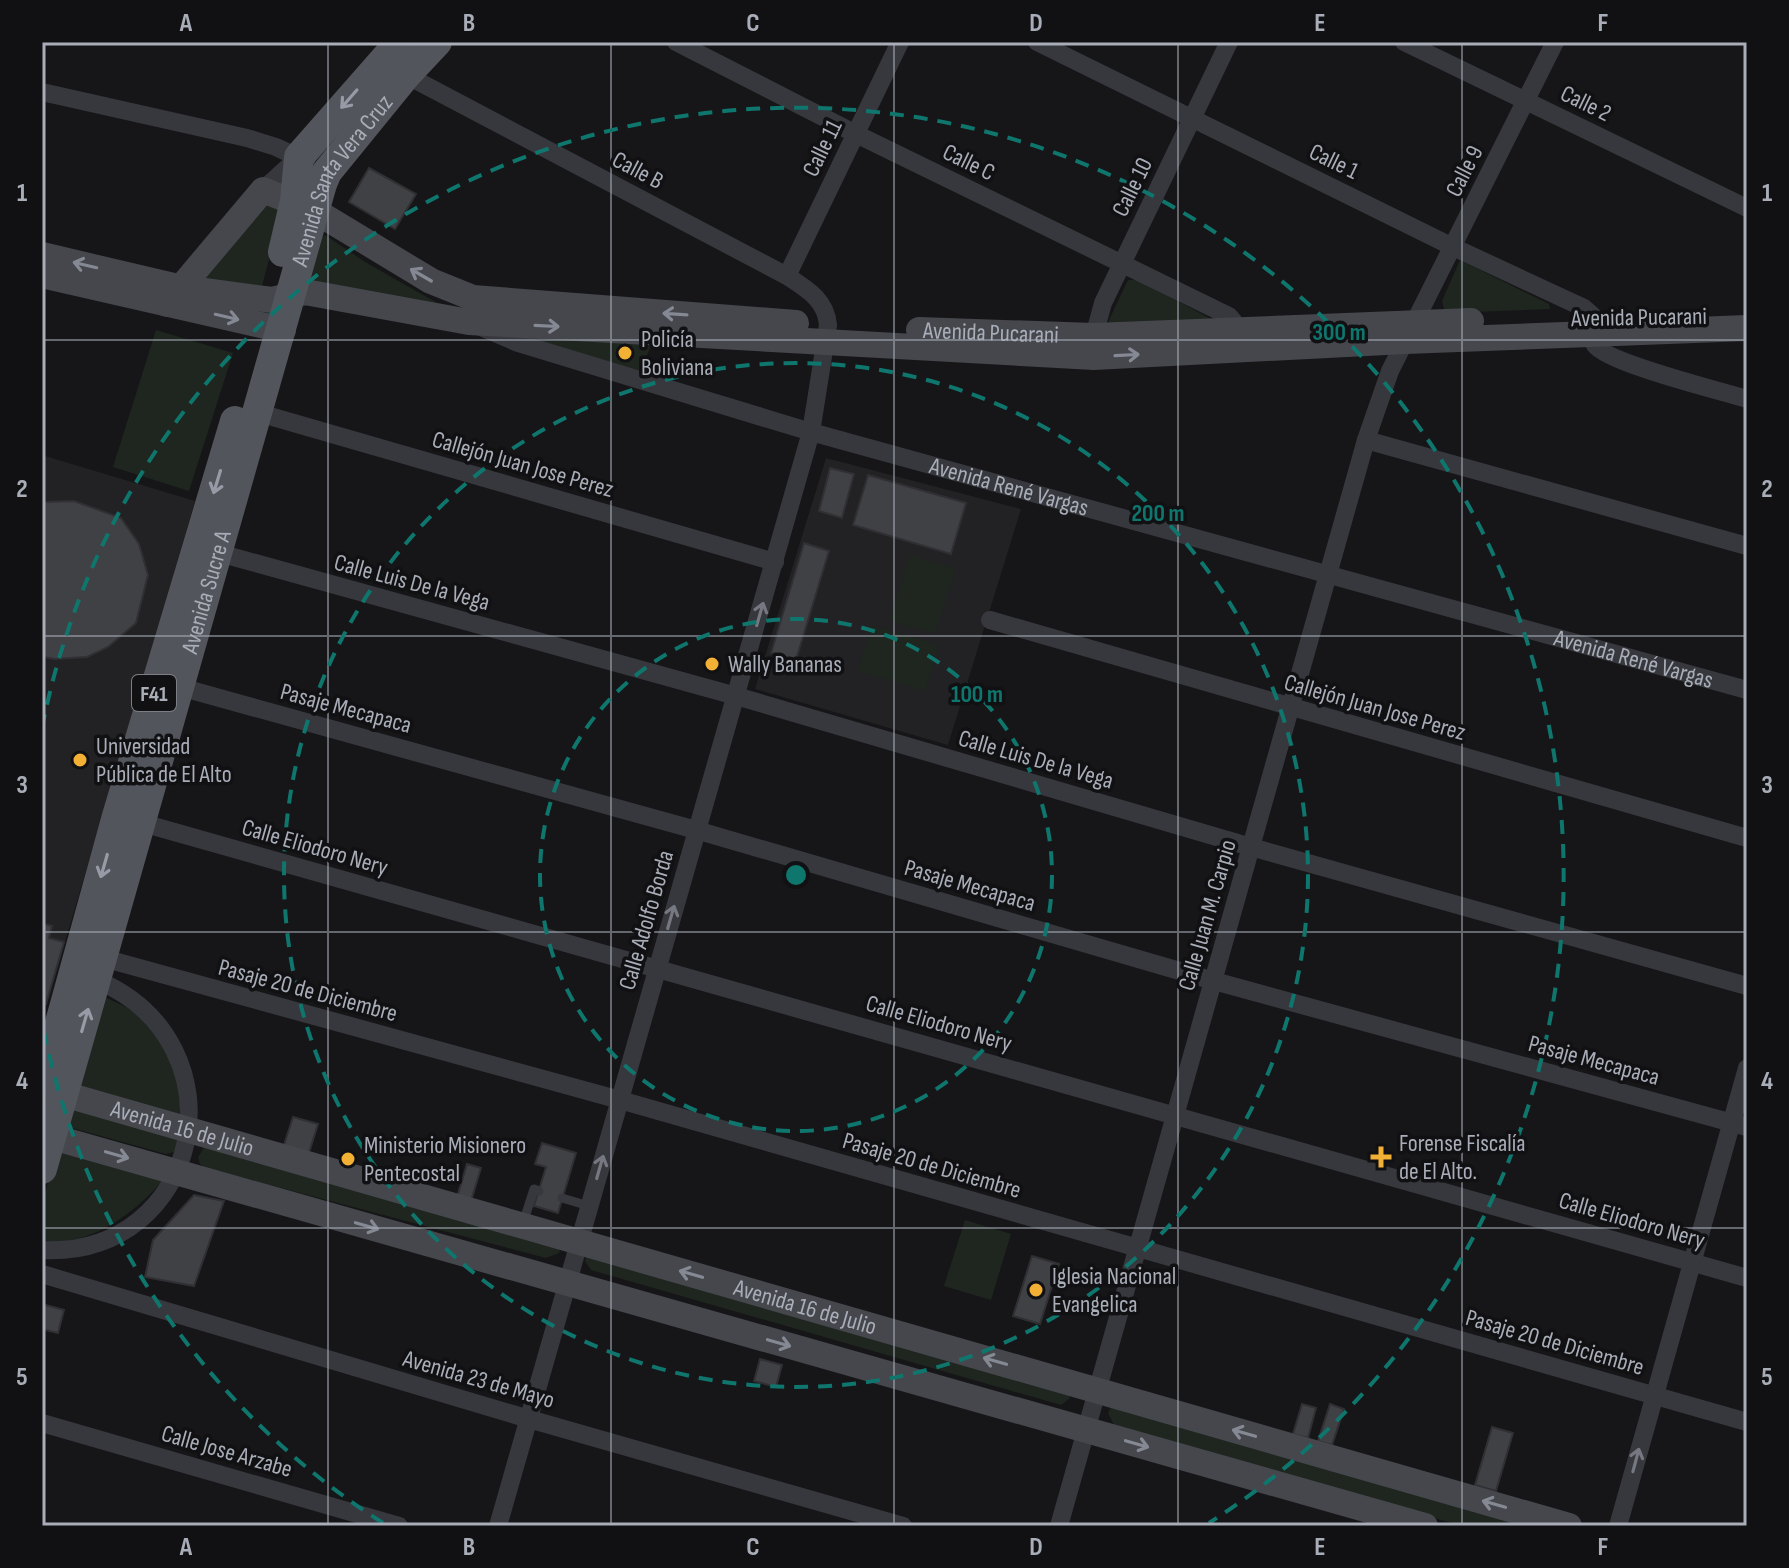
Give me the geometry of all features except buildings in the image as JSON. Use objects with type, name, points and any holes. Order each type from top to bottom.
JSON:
[{"type":"main road","points":[[299,157],[400,42]]},
{"type":"main road","name":"F41","points":[[406,75],[437,42]]},
{"type":"main road","name":"Avenida Santa Vera Cruz","points":[[278,312],[305,206],[327,172],[406,75]]},
{"type":"main road","name":"Avenida Santa Vera Cruz","points":[[299,157],[305,206]]},
{"type":"main road","points":[[174,296],[263,190]]},
{"type":"main road","name":"Avenida Pucarani","points":[[263,190],[305,206],[431,281],[471,310],[827,334],[1094,346],[1410,331],[1592,326],[1747,328]]},
{"type":"main road","points":[[42,255],[174,296]]},
{"type":"main road","points":[[42,275],[174,296]]},
{"type":"main road","name":"Avenida René Vargas","points":[[174,296],[278,312],[305,292],[471,310]]},
{"type":"main road","name":"Avenida Sucre A","points":[[49,1090],[100,969],[130,819],[180,687],[259,413],[278,312]]},
{"type":"main road","name":"Avenida Sucre A","points":[[42,1169],[49,1090],[278,312]]},
{"type":"main road","name":"Avenida Pucarani","points":[[1592,326],[1747,315]]},
{"type":"main road","name":"Avenida Pucarani","points":[[1094,346],[1234,330],[1410,331]]},
{"type":"main road","name":"Avenida 16 de Julio","points":[[49,1090],[1569,1526]]},
{"type":"main road","name":"Avenida 16 de Julio","points":[[47,1135],[1425,1526]]},
{"type":"street","name":"Calle C","points":[[676,42],[856,134],[1229,316],[1234,322],[1234,330]]},
{"type":"street","name":"Calle 11","points":[[787,276],[900,42]]},
{"type":"street","name":"Calle 1","points":[[1037,42],[1453,247],[1584,308],[1589,311],[1593,340],[1601,351],[1624,362],[1747,399]]},
{"type":"street","name":"Calle 10","points":[[1094,346],[1103,303],[1229,42]]},
{"type":"street","name":"Calle 2","points":[[1404,42],[1747,208]]},
{"type":"street","name":"Calle 9","points":[[1410,331],[1555,42]]},
{"type":"street","name":"Calle B","points":[[406,75],[787,276],[822,304],[827,334]]},
{"type":"street","points":[[42,92],[247,138],[299,157],[327,172]]},
{"type":"street","points":[[263,190],[299,157]]},
{"type":"street","name":"Avenida René Vargas","points":[[471,310],[518,343],[811,432],[1747,690]]},
{"type":"street","name":"Calle Juan M. Carpio","points":[[1059,1526],[1366,440],[1390,371],[1410,331]]},
{"type":"street","name":"Calle Adolfo Borda","points":[[498,1526],[811,432],[827,334]]},
{"type":"street","name":"Callejón Juan Jose Perez","points":[[259,413],[775,562]]},
{"type":"street","points":[[1366,440],[1747,546]]},
{"type":"street","name":"Calle Luis De la Vega","points":[[219,553],[736,696],[1251,847],[1747,986]]},
{"type":"street","name":"Callejón Juan Jose Perez","points":[[990,620],[1747,838]]},
{"type":"street","name":"Pasaje Mecapaca","points":[[180,687],[696,830],[1214,981],[1739,1125]]},
{"type":"street","name":"Calle Eliodoro Nery","points":[[130,819],[1747,1278]]},
{"type":"street","points":[[124,993],[135,968]]},
{"type":"street","name":"Pasaje 20 de Diciembre","points":[[100,969],[135,968],[620,1100],[1747,1422]]},
{"type":"street","points":[[42,1250],[83,1246],[113,1236],[151,1208],[176,1172],[188,1130],[189,1095],[180,1060],[168,1037],[151,1015],[100,969]]},
{"type":"street","points":[[1618,1526],[1691,1262],[1739,1125],[1747,1068]]},
{"type":"street","name":"Avenida 23 de Mayo","points":[[42,1274],[903,1526]]},
{"type":"street","name":"Calle Jose Arzabe","points":[[42,1423],[399,1526]]},
{"type":"lane","points":[[522,1226],[534,1189],[539,1191]]},
{"type":"lane","points":[[562,1198],[589,1206]]},
{"type":"shaded area","points":[[273,203],[281,215],[262,286],[202,278],[262,204]]},
{"type":"shaded area","points":[[325,235],[365,262],[446,308],[312,281],[310,275],[319,239]]},
{"type":"shaded area","points":[[1460,260],[1549,304],[1550,309],[1445,313],[1442,301]]},
{"type":"shaded area","points":[[1128,280],[1138,280],[1213,320],[1109,326]]},
{"type":"shaded area","points":[[156,330],[233,353],[189,491],[113,467]]},
{"type":"shaded area","points":[[511,337],[653,339],[641,371]]},
{"type":"shaded area","name":"Universidad Pública de El Alto","points":[[42,455],[195,501],[42,1020]]},
{"type":"shaded area","points":[[826,458],[1021,509],[948,745],[755,689]]},
{"type":"shaded area","points":[[910,555],[956,569],[935,634],[889,620]]},
{"type":"shaded area","points":[[872,626],[939,645],[925,691],[858,671]]},
{"type":"shaded area","points":[[104,997],[139,1017],[160,1042],[169,1057],[179,1088],[181,1104],[178,1118],[80,1091]]},
{"type":"shaded area","points":[[77,1108],[177,1138],[178,1146],[174,1152],[166,1154],[72,1128],[69,1124],[72,1110]]},
{"type":"shaded area","points":[[205,1146],[561,1246],[559,1253],[546,1258],[206,1168],[200,1164],[198,1157]]},
{"type":"shaded area","points":[[62,1148],[163,1180],[136,1207],[104,1229],[75,1239],[42,1243],[42,1204],[56,1152]]},
{"type":"shaded area","points":[[965,1220],[1011,1234],[991,1300],[944,1286]]},
{"type":"shaded area","points":[[588,1253],[1071,1393],[1061,1405],[591,1270],[585,1261]]},
{"type":"shaded area","points":[[1112,1405],[1549,1526],[1462,1526],[1114,1425],[1108,1413]]},
{"type":"place","name":"Policía Boliviana","points":[[625,353]]},
{"type":"place","name":"Wally Bananas","points":[[712,664]]},
{"type":"place","name":"Universidad Pública de El Alto","points":[[80,760]]},
{"type":"place","name":"Forense Fiscalía de El Alto.","points":[[1381,1157]]},
{"type":"place","name":"Ministerio Misionero Pentecostal","points":[[348,1159]]},
{"type":"place","name":"Iglesia Nacional Evangelica","points":[[1036,1290]]}]
